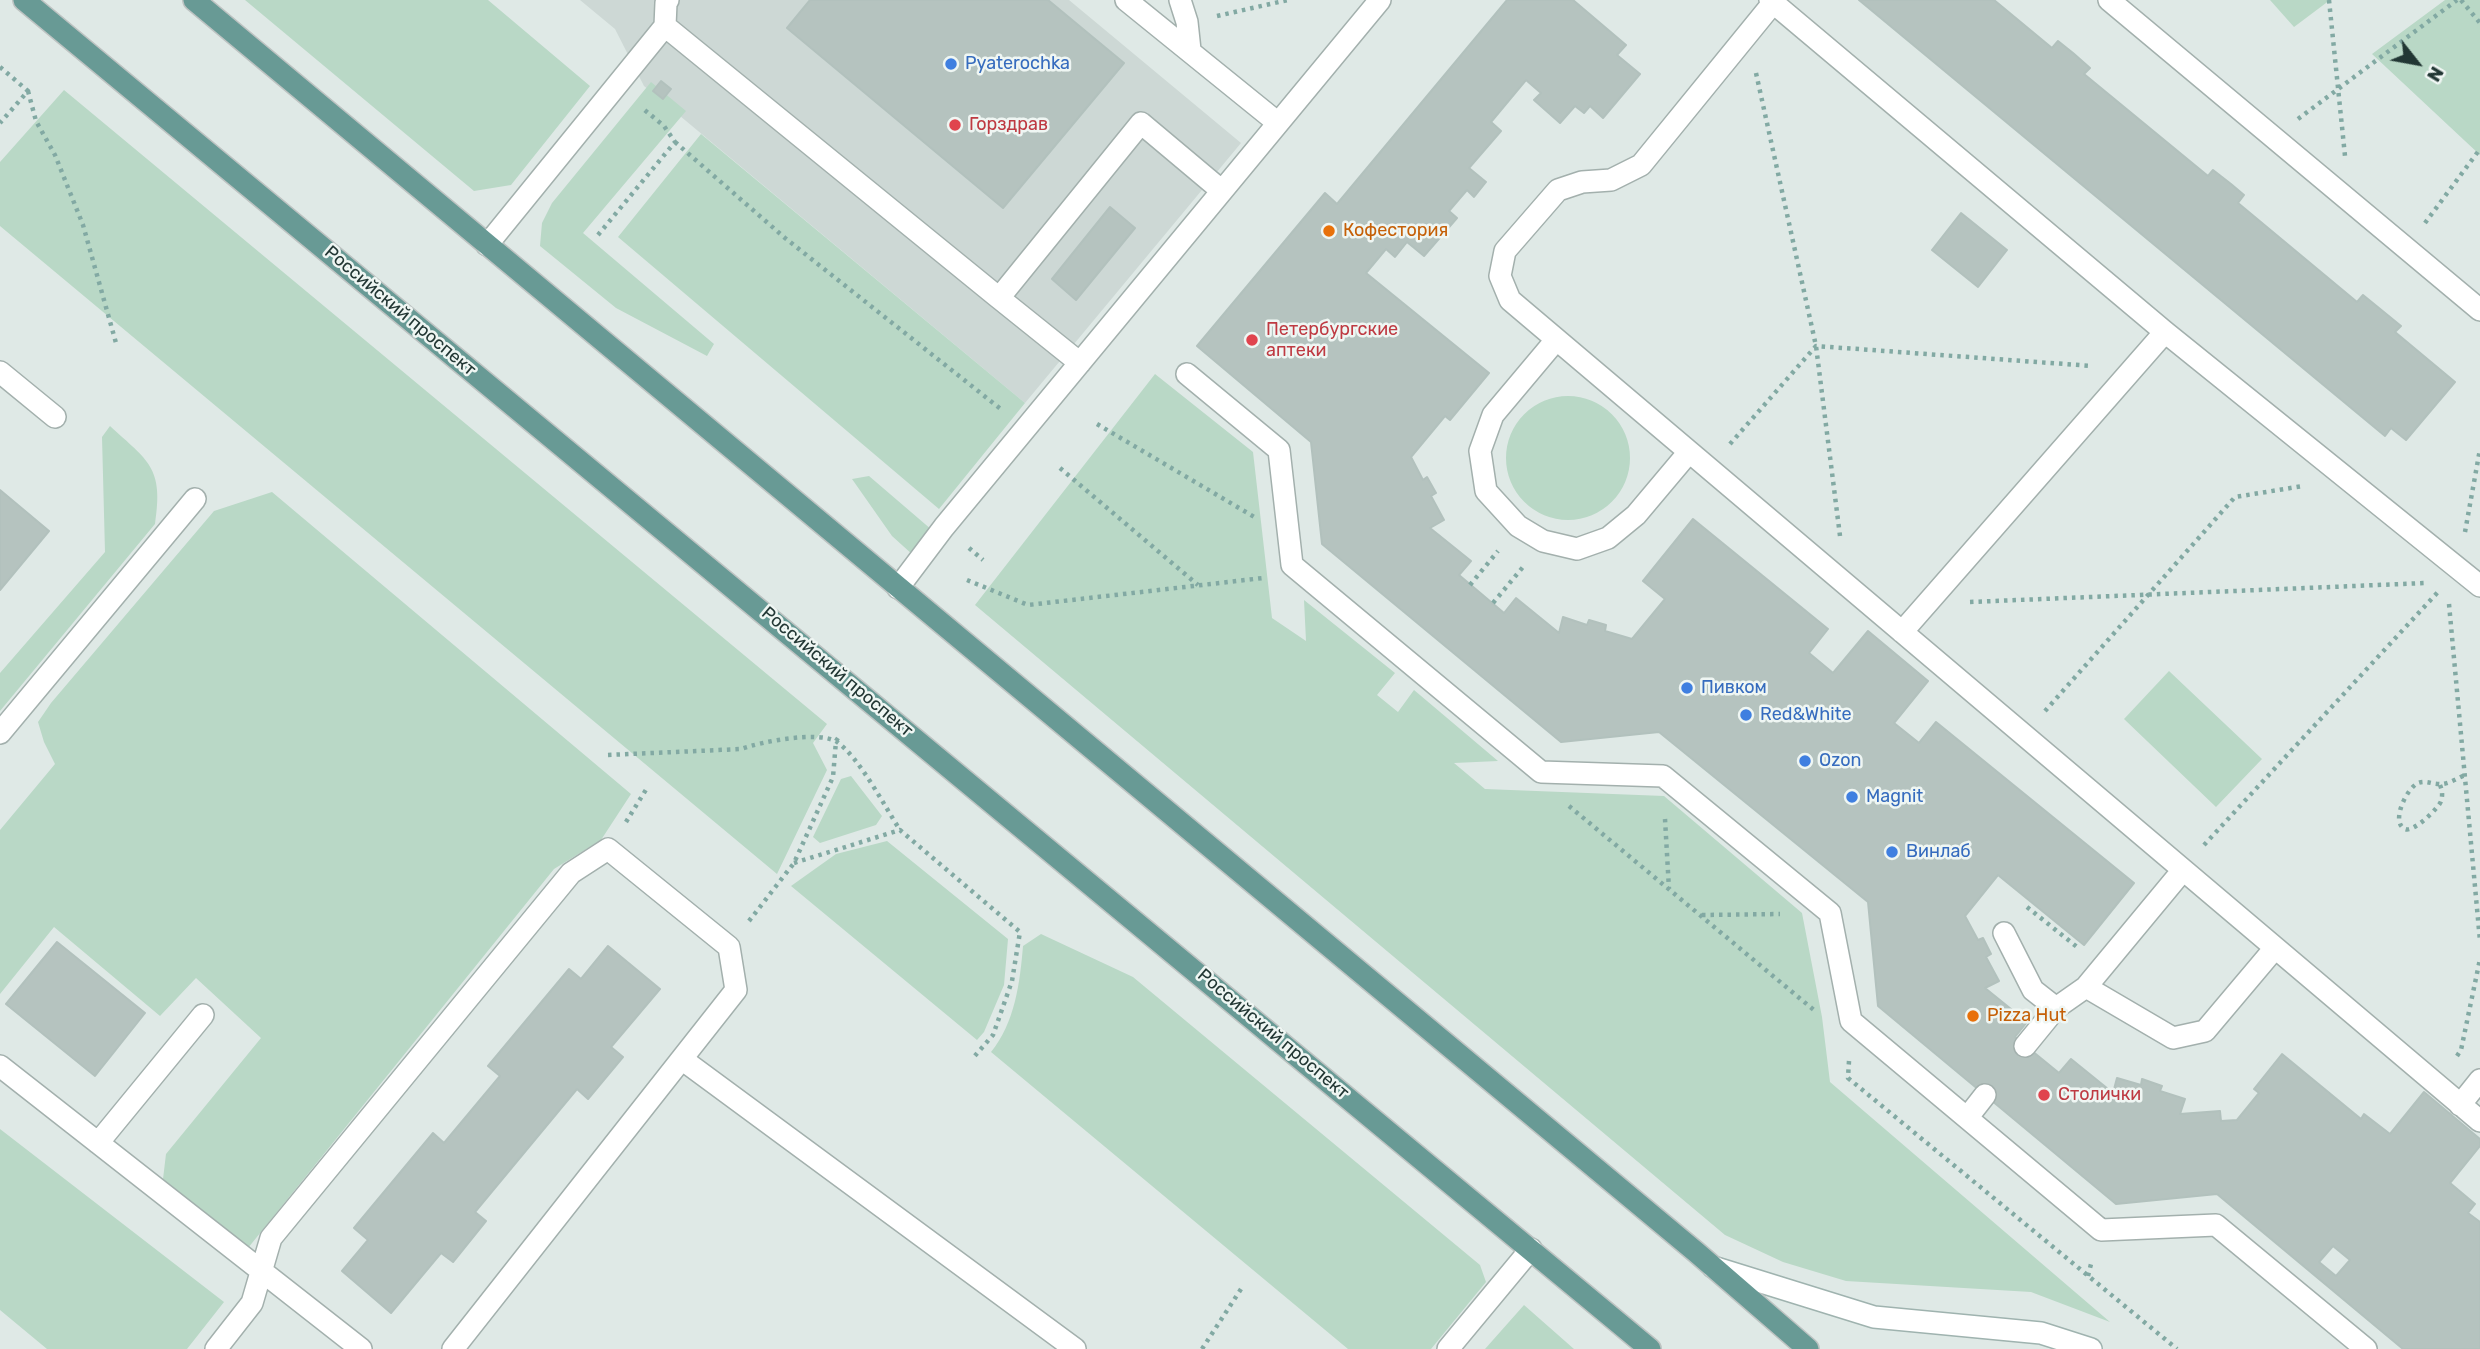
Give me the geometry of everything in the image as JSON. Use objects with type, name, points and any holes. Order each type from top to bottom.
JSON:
[{"type":"main road","name":"Российский проспект","points":[[24,0],[1649,1348]]},
{"type":"main road","points":[[194,0],[1808,1349]]},
{"type":"street","points":[[1126,0],[1279,123]]},
{"type":"street","points":[[1180,0],[1187,22],[1190,50]]},
{"type":"street","points":[[898,588],[944,527],[1380,0]]},
{"type":"street","points":[[2109,0],[2480,310]]},
{"type":"street","points":[[487,244],[665,26],[665,1]]},
{"type":"street","points":[[2480,586],[2453,575],[2346,478],[2165,332],[1772,1],[1641,165],[1611,180],[1582,182],[1558,190],[1505,251],[1500,276],[1510,300],[2480,1121]]},
{"type":"street","points":[[665,26],[1080,363]]},
{"type":"street","points":[[999,298],[1141,123],[1222,191]]},
{"type":"street","points":[[1902,632],[2165,332]]},
{"type":"street","points":[[1556,340],[1493,415],[1479,451],[1486,491],[1518,526],[1543,541],[1577,549],[1608,538],[1636,515],[1689,452]]},
{"type":"street","points":[[0,372],[55,417]]},
{"type":"street","points":[[1187,374],[1279,450],[1292,565],[1541,772],[1663,776],[1830,913],[1851,1021],[2101,1230],[2216,1225],[2366,1349]]},
{"type":"street","points":[[0,733],[195,499]]},
{"type":"street","points":[[216,1349],[252,1303],[271,1238],[571,873],[608,849],[729,947],[736,990],[453,1349]]},
{"type":"street","points":[[2025,1046],[2056,1009],[2086,987],[2183,870]]},
{"type":"street","points":[[2004,933],[2033,990],[2056,1009]]},
{"type":"street","points":[[2086,987],[2173,1038],[2205,1031],[2275,948]]},
{"type":"street","points":[[98,1143],[203,1015]]},
{"type":"street","points":[[683,1060],[1075,1349]]},
{"type":"street","points":[[0,1066],[360,1349]]},
{"type":"street","points":[[2460,1105],[2480,1080]]},
{"type":"street","points":[[1967,1118],[1985,1095]]},
{"type":"street","points":[[1448,1349],[1531,1249]]},
{"type":"street","points":[[1713,1267],[1874,1317],[2041,1333],[2091,1349]]},
{"type":"path","points":[[1187,22],[1288,0]]},
{"type":"path","points":[[2329,0],[2350,203]]},
{"type":"path","points":[[2273,138],[2459,0],[2480,23]]},
{"type":"path","points":[[1748,34],[1816,345],[1847,585]]},
{"type":"path","points":[[0,67],[28,91],[36,121],[55,155],[83,225],[116,343]]},
{"type":"path","points":[[0,123],[28,91]]},
{"type":"path","points":[[640,106],[664,126],[675,142],[785,238],[1026,429]]},
{"type":"path","points":[[598,235],[675,142]]},
{"type":"path","points":[[2405,249],[2480,149]]},
{"type":"path","points":[[1816,345],[2134,369]]},
{"type":"path","points":[[1709,469],[1816,345]]},
{"type":"path","points":[[1097,424],[1260,521],[1287,522]]},
{"type":"path","points":[[2480,449],[2453,575],[2465,775],[2480,941]]},
{"type":"path","points":[[1060,468],[1199,586]]},
{"type":"path","points":[[2023,735],[2235,497],[2346,478]]},
{"type":"path","points":[[1470,585],[1518,526]]},
{"type":"path","points":[[1493,603],[1543,541]]},
{"type":"path","points":[[967,580],[1028,606],[1266,578],[1292,565]]},
{"type":"path","points":[[1927,604],[2147,594],[2453,575]]},
{"type":"path","points":[[2183,870],[2453,575]]},
{"type":"path","points":[[729,947],[794,863],[833,777],[836,741],[840,734]]},
{"type":"path","points":[[608,755],[741,749],[760,742],[817,738],[836,741],[855,762],[900,831],[1020,932],[1012,981],[993,1035],[973,1058]]},
{"type":"path","points":[[1541,772],[1551,791],[1822,1017]]},
{"type":"path","points":[[2440,785],[2441,803],[2418,826],[2405,830],[2399,820],[2407,794],[2413,786],[2421,782],[2440,785],[2465,775]]},
{"type":"path","points":[[1663,776],[1670,889]]},
{"type":"path","points":[[608,849],[648,788]]},
{"type":"path","points":[[794,863],[900,831]]},
{"type":"path","points":[[2004,933],[2026,906],[2103,968]]},
{"type":"path","points":[[1701,915],[1830,913]]},
{"type":"path","points":[[2438,1086],[2461,1049],[2480,959]]},
{"type":"path","points":[[1851,1021],[1848,1078],[2177,1349]]},
{"type":"path","points":[[1202,1349],[1243,1286]]},
{"type":"shaded area","points":[[580,0],[1069,0],[1241,143],[1025,403],[644,86],[615,29]]},
{"type":"green space","points":[[245,0],[488,0],[590,86],[511,185],[474,191]]},
{"type":"green space","points":[[2270,0],[2330,0],[2294,27]]},
{"type":"green space","points":[[2445,0],[2480,0],[2480,155],[2372,54]]},
{"type":"green space","points":[[651,82],[686,111],[583,233],[714,344],[707,356],[616,308],[540,246],[542,223],[552,203]]},
{"type":"green space","points":[[64,90],[827,724],[813,743],[827,770],[777,874],[0,226],[0,162]]},
{"type":"green space","points":[[701,134],[1025,403],[939,509],[618,237]]},
{"type":"green space","points":[[1155,374],[1253,452],[1272,618],[1306,641],[1304,600],[1395,673],[1377,695],[1398,712],[1414,690],[1498,761],[1454,763],[1485,789],[1664,796],[1802,913],[1822,1017],[1830,1082],[2110,1322],[2031,1292],[1846,1281],[1783,1262],[1725,1235],[975,605]]},
{"type":"green space","points":[[1568,396],[1592,401],[1612,414],[1625,434],[1630,458],[1625,482],[1612,502],[1592,515],[1568,520],[1544,515],[1524,502],[1511,482],[1506,458],[1511,434],[1524,414],[1544,401]]},
{"type":"green space","points":[[110,426],[143,457],[155,477],[155,524],[0,711],[0,673],[105,552],[102,437]]},
{"type":"green space","points":[[869,476],[932,530],[913,555],[892,536],[852,479]]},
{"type":"green space","points":[[272,492],[631,794],[601,840],[554,869],[248,1248],[163,1179],[166,1154],[261,1038],[196,978],[160,1016],[54,927],[0,994],[0,830],[55,764],[38,722],[51,703],[214,511]]},
{"type":"green space","points":[[2169,671],[2262,759],[2216,807],[2124,719]]},
{"type":"green space","points":[[851,776],[882,816],[876,825],[820,843],[813,837],[841,779]]},
{"type":"green space","points":[[887,841],[1008,939],[1004,985],[984,1032],[977,1040],[791,886],[836,854]]},
{"type":"green space","points":[[1041,934],[1133,977],[1480,1265],[1486,1282],[1431,1349],[1348,1349],[991,1052],[1011,1015],[1018,988],[1023,946]]},
{"type":"green space","points":[[0,1129],[224,1302],[187,1349],[47,1349],[0,1310]]},
{"type":"green space","points":[[1524,1305],[1574,1349],[1485,1349]]},
{"type":"building","points":[[810,0],[1048,0],[1124,63],[1003,208],[787,28]]},
{"type":"building","points":[[1507,0],[1573,0],[1626,45],[1617,55],[1640,74],[1603,118],[1590,106],[1584,113],[1575,106],[1560,123],[1534,100],[1541,93],[1526,80],[1491,122],[1501,131],[1469,168],[1486,182],[1474,197],[1467,190],[1449,211],[1457,218],[1424,256],[1407,242],[1395,257],[1386,249],[1366,273],[1489,373],[1450,420],[1445,416],[1411,457],[1423,480],[1427,477],[1436,493],[1431,496],[1444,520],[1430,528],[1471,561],[1459,575],[1504,613],[1516,598],[1559,633],[1563,617],[1587,625],[1589,620],[1606,625],[1605,631],[1632,639],[1665,599],[1643,581],[1693,519],[1828,629],[1809,653],[1833,673],[1868,631],[1928,681],[1894,723],[1919,743],[1936,722],[2134,883],[2084,945],[1998,875],[1965,916],[1978,940],[1983,938],[1991,954],[1986,957],[1999,981],[1985,988],[2027,1022],[2015,1037],[2059,1073],[2071,1059],[2113,1093],[2117,1078],[2141,1085],[2142,1079],[2162,1086],[2160,1091],[2185,1099],[2180,1114],[2220,1111],[2221,1121],[2237,1120],[2259,1093],[2254,1089],[2282,1054],[2361,1119],[2364,1114],[2390,1134],[2424,1092],[2480,1139],[2480,1146],[2450,1183],[2475,1204],[2468,1213],[2480,1222],[2480,1349],[2403,1349],[2217,1194],[2116,1204],[1878,1006],[1868,902],[1659,732],[1561,742],[1322,544],[1311,442],[1197,346],[1325,193],[1337,204]],"holes":[[[2333,1246],[2350,1260],[2336,1276],[2319,1262]]]},
{"type":"building","points":[[1859,0],[1994,0],[2052,48],[2058,41],[2090,68],[2084,74],[2208,176],[2213,170],[2231,184],[2244,195],[2238,203],[2357,302],[2363,295],[2401,326],[2395,332],[2455,382],[2406,440],[2391,428],[2385,436]]},
{"type":"building","points":[[661,81],[671,89],[663,99],[653,91]]},
{"type":"building","points":[[1110,207],[1135,228],[1076,300],[1052,279]]},
{"type":"building","points":[[1961,213],[2007,250],[1978,287],[1932,250]]},
{"type":"building","points":[[0,490],[49,531],[0,590]]},
{"type":"building","points":[[57,942],[145,1013],[95,1076],[6,1004]]},
{"type":"building","points":[[608,946],[660,989],[611,1047],[623,1057],[588,1099],[577,1089],[475,1212],[486,1221],[453,1262],[441,1253],[391,1313],[342,1271],[368,1240],[354,1228],[433,1133],[444,1143],[500,1076],[488,1066],[569,969],[581,979]]},
{"type":"place","name":"Pyaterochka","points":[[951,64]]},
{"type":"place","name":"Горздрав","points":[[955,125]]},
{"type":"place","name":"Кофестория","points":[[1329,231]]},
{"type":"place","name":"Петербургские аптеки","points":[[1252,340]]},
{"type":"place","name":"Пивком","points":[[1687,688]]},
{"type":"place","name":"Red&White","points":[[1746,715]]},
{"type":"place","name":"Ozon","points":[[1805,761]]},
{"type":"place","name":"Magnit","points":[[1852,797]]},
{"type":"place","name":"Винлаб","points":[[1892,852]]},
{"type":"place","name":"Pizza Hut","points":[[1973,1016]]},
{"type":"place","name":"Столички","points":[[2044,1095]]}]
